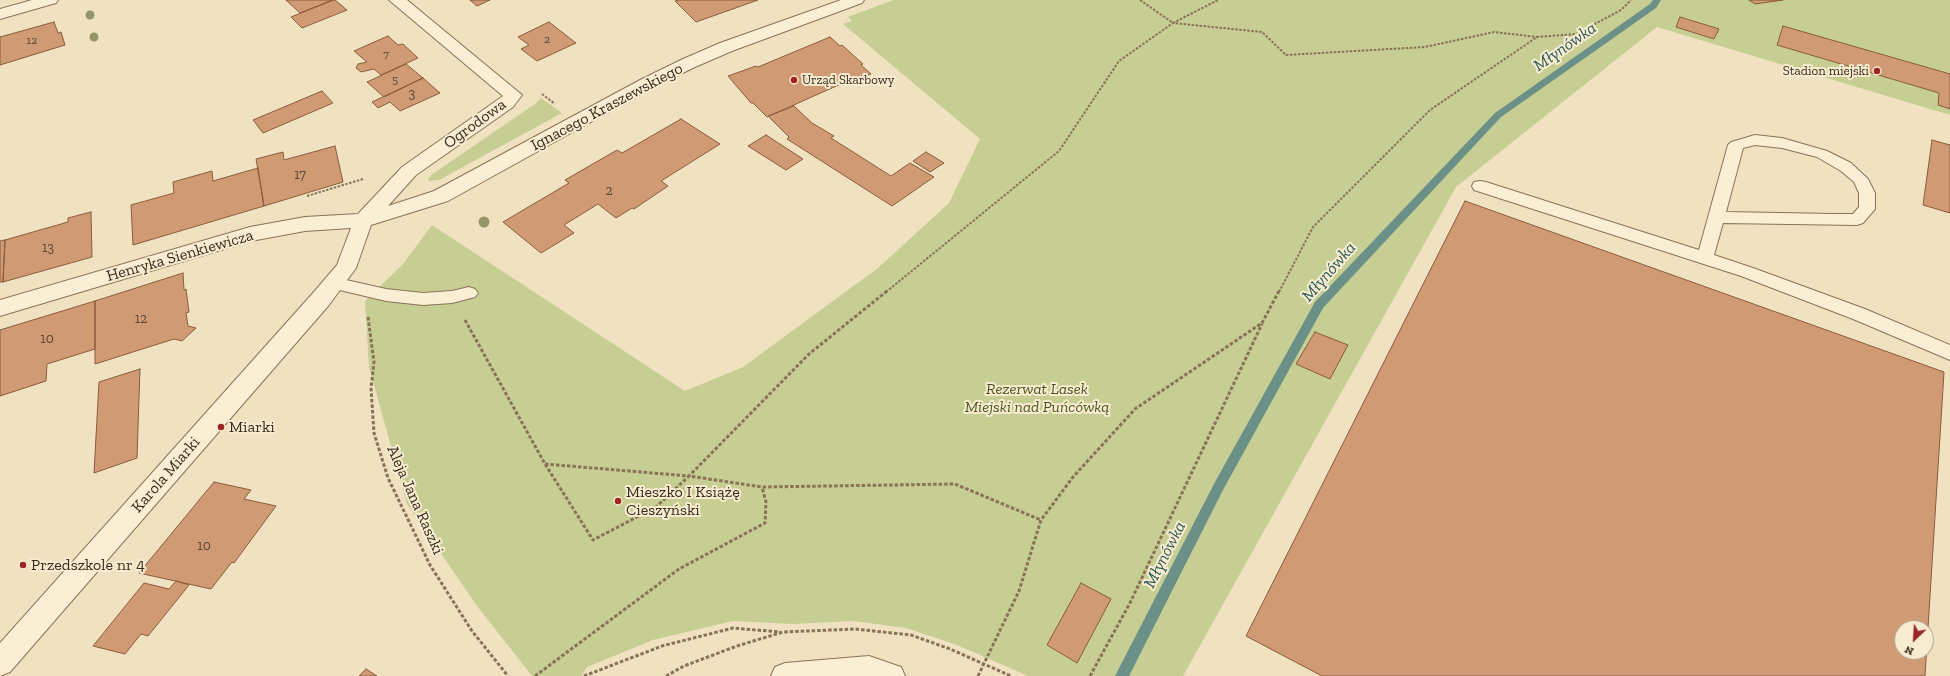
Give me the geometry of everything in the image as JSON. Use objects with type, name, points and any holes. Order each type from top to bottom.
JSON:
[{"type":"street","points":[[0,14],[50,0]]},
{"type":"street","name":"Ogrodowa","points":[[363,221],[409,171],[508,103],[513,94],[397,0]]},
{"type":"street","name":"Ignacego Kraszewskiego","points":[[363,221],[441,196],[648,83],[689,63],[726,47],[856,0]]},
{"type":"street","name":"Henryka Sienkiewicza","points":[[0,308],[250,234],[304,224],[335,221],[363,221]]},
{"type":"street","name":"Karola Miarki","points":[[0,663],[346,268],[363,221]]},
{"type":"street","points":[[785,676],[869,669],[891,676]]},
{"type":"lane","points":[[1705,258],[1716,217],[1736,145],[1755,140],[1782,143],[1822,154],[1846,167],[1860,179],[1867,193],[1867,209],[1857,219],[1833,220],[1716,217]]},
{"type":"lane","points":[[1480,186],[1747,272],[1859,314],[1950,353]]},
{"type":"lane","points":[[333,283],[386,295],[423,299],[452,297],[469,293]]},
{"type":"path","points":[[1140,0],[1173,23],[1262,32],[1286,55],[1425,46],[1494,32],[1537,37],[1576,34],[1621,10],[1630,0]]},
{"type":"path","points":[[452,297],[545,464],[594,540],[656,507],[690,476],[809,354],[1059,151],[1119,61],[1173,23],[1218,0]]},
{"type":"path","points":[[1090,676],[1130,602],[1262,323],[1313,227],[1430,110],[1537,37]]},
{"type":"path","points":[[302,197],[370,176]]},
{"type":"path","name":"Aleja Jana Raszki","points":[[362,312],[368,315],[374,362],[371,388],[374,433],[388,478],[430,565],[472,631],[508,676]]},
{"type":"path","points":[[978,676],[1019,591],[1040,520],[1072,477],[1135,409],[1262,323]]},
{"type":"path","points":[[545,464],[690,476],[762,487],[955,484],[1040,520]]},
{"type":"path","points":[[535,676],[679,569],[765,523],[766,502],[762,487]]},
{"type":"path","points":[[584,676],[662,646],[733,628],[783,632]]},
{"type":"green space","name":"Rezerwat Lasek Miejski nad Puńcówką","points":[[893,0],[1950,0],[1950,115],[1657,27],[1456,187],[1183,676],[1028,676],[957,645],[906,628],[853,621],[793,624],[733,621],[653,640],[587,667],[581,676],[532,676],[477,606],[407,504],[369,367],[365,301],[403,264],[432,225],[685,391],[743,367],[878,268],[949,203],[980,139],[843,24],[852,21],[848,17]]},
{"type":"green space","points":[[541,98],[562,113],[439,180],[429,181],[428,179],[431,175],[535,104]]},
{"type":"building","points":[[286,0],[333,0],[300,13]]},
{"type":"building","points":[[333,0],[347,10],[302,28],[291,17]]},
{"type":"building","points":[[470,0],[490,0],[477,6]]},
{"type":"building","points":[[758,0],[696,22],[675,1]]},
{"type":"building","points":[[1749,0],[1783,0],[1755,4]]},
{"type":"building","points":[[1680,17],[1719,29],[1714,39],[1676,27]]},
{"type":"building","points":[[54,22],[58,33],[61,32],[65,45],[0,65],[0,37]]},
{"type":"building","points":[[549,22],[576,43],[537,61],[521,49],[529,45],[518,37]]},
{"type":"building","points":[[1783,26],[1950,74],[1950,109],[1938,105],[1939,93],[1777,45]]},
{"type":"building","points":[[388,36],[398,45],[403,44],[418,58],[381,75],[374,69],[361,72],[356,68],[358,64],[367,62],[354,51]]},
{"type":"building","name":"Urząd Skarbowy","points":[[830,37],[840,46],[842,45],[863,64],[861,65],[871,74],[844,85],[843,83],[767,117],[753,103],[751,103],[728,76],[756,66],[758,67]]},
{"type":"building","points":[[406,64],[423,78],[384,97],[367,82]]},
{"type":"building","points":[[423,78],[440,93],[400,111],[390,102],[378,108],[372,102]]},
{"type":"building","points":[[322,91],[333,103],[263,133],[253,120]]},
{"type":"building","points":[[794,106],[812,123],[834,136],[831,138],[891,176],[910,163],[934,177],[892,206],[787,139],[789,137],[768,116]]},
{"type":"building","points":[[681,119],[720,144],[661,181],[668,186],[634,209],[632,208],[616,218],[598,204],[564,225],[574,233],[541,253],[503,222],[569,183],[565,180],[617,150],[622,153]]},
{"type":"building","points":[[766,135],[803,159],[786,170],[748,146]]},
{"type":"building","points":[[1932,140],[1950,145],[1950,213],[1923,205]]},
{"type":"building","points":[[335,146],[343,182],[264,206],[256,159],[283,152],[284,160]]},
{"type":"building","points":[[926,152],[944,163],[930,172],[913,161]]},
{"type":"building","points":[[258,168],[264,206],[133,245],[131,205],[174,193],[173,182],[212,171],[213,181]]},
{"type":"building","points":[[1465,201],[1944,372],[1928,620],[1894,620],[1894,660],[1926,660],[1925,676],[1322,676],[1246,636]]},
{"type":"building","points":[[91,212],[92,257],[3,282],[5,240],[68,222],[68,218]]},
{"type":"building","points":[[5,240],[3,282],[0,282],[0,241]]},
{"type":"building","points":[[183,273],[184,290],[186,289],[189,312],[186,313],[188,326],[196,328],[182,341],[174,339],[95,364],[95,301]]},
{"type":"building","points":[[95,301],[95,349],[47,364],[46,381],[0,396],[0,330]]},
{"type":"building","points":[[1315,332],[1348,345],[1330,379],[1296,364]]},
{"type":"building","points":[[140,369],[137,458],[94,473],[99,382]]},
{"type":"building","points":[[214,482],[251,490],[244,499],[276,506],[234,563],[232,562],[211,589],[139,573]]},
{"type":"building","points":[[176,581],[189,585],[148,636],[141,634],[125,654],[93,646],[144,583],[169,589]]},
{"type":"building","points":[[1081,583],[1111,599],[1077,663],[1047,645]]},
{"type":"building","points":[[366,669],[377,676],[359,676]]},
{"type":"waterway","name":"Młynówka","points":[[1122,676],[1219,486],[1319,305],[1498,115],[1653,6],[1657,0]]},
{"type":"place","name":"Stadion miejski","points":[[1877,71]]},
{"type":"place","name":"Urząd Skarbowy","points":[[794,80]]},
{"type":"place","name":"Miarki","points":[[221,427]]},
{"type":"place","name":"Mieszko I Książę Cieszyński","points":[[618,501]]},
{"type":"place","name":"Przedszkole nr 4","points":[[23,565]]}]
